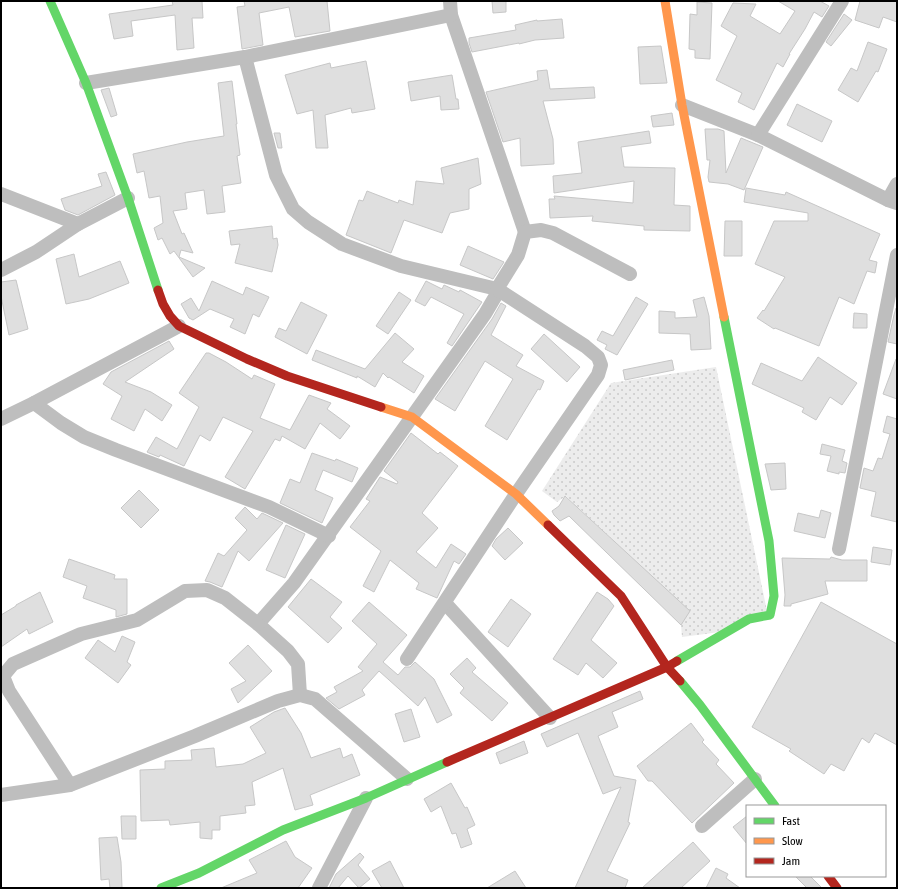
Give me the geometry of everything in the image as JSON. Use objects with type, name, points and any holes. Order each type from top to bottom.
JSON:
[{"type":"street","points":[[50,1],[86,83],[128,198],[163,304],[170,316],[179,326],[247,359],[287,376],[412,417],[516,494],[620,596],[667,667],[700,706],[774,805]]},
{"type":"street","points":[[161,888],[199,873],[283,830],[366,798],[667,667],[749,619],[770,615],[774,596],[769,541],[682,105],[665,1]]},
{"type":"street","points":[[758,135],[842,1]]},
{"type":"street","points":[[86,83],[245,58],[451,8],[525,232],[518,255],[497,288],[495,297],[485,314],[294,584],[258,624]]},
{"type":"street","points":[[245,58],[276,175],[293,209],[308,222],[342,244],[401,266],[497,288],[585,346],[598,357],[600,365],[598,375],[594,383],[516,494],[407,659]]},
{"type":"street","points":[[682,105],[758,135],[892,201],[897,184]]},
{"type":"street","points":[[1,194],[78,224]]},
{"type":"street","points":[[1,270],[36,252],[78,224],[128,198]]},
{"type":"street","points":[[525,232],[541,230],[553,233],[630,274]]},
{"type":"street","points":[[839,549],[897,255]]},
{"type":"street","points":[[1,419],[179,326]]},
{"type":"street","points":[[34,403],[61,423],[84,437],[269,507],[329,536]]},
{"type":"street","points":[[70,785],[9,691],[3,676],[13,664],[81,634],[137,620],[185,591],[207,590],[225,598],[258,624],[288,651],[298,664],[300,695]]},
{"type":"street","points":[[444,603],[550,718]]},
{"type":"street","points":[[1,794],[70,785],[195,736],[278,701],[300,695],[315,699],[407,779]]},
{"type":"street","points":[[702,826],[755,780]]},
{"type":"street","points":[[319,888],[366,798]]},
{"type":"street","points":[[829,877],[837,888]]},
{"type":"shaded area","points":[[716,367],[767,611],[720,632],[682,637],[681,625],[689,611],[566,496],[557,502],[542,491],[611,383]]},
{"type":"building","points":[[172,1],[202,1],[203,18],[192,18],[194,48],[177,50],[175,15],[131,21],[133,36],[114,39],[109,14],[173,5]]},
{"type":"building","points":[[244,1],[327,1],[330,31],[295,37],[289,7],[259,13],[263,45],[242,49],[237,7],[245,6]]},
{"type":"building","points":[[492,1],[506,1],[506,12],[493,13]]},
{"type":"building","points":[[778,1],[820,1],[829,6],[822,17],[814,12],[783,67],[777,63],[754,110],[738,102],[742,93],[716,80],[737,36],[721,26],[733,3],[756,4],[750,16],[780,34],[795,11]]},
{"type":"building","points":[[860,1],[897,1],[897,22],[883,17],[879,28],[855,20]]},
{"type":"building","points":[[697,2],[712,3],[710,59],[695,58],[695,50],[689,49],[690,14],[697,15]]},
{"type":"building","points":[[844,14],[852,20],[831,46],[826,42]]},
{"type":"building","points":[[562,19],[564,38],[535,40],[472,52],[469,43],[469,38],[516,30],[515,25],[537,20]]},
{"type":"building","points":[[868,42],[887,49],[878,72],[876,71],[858,102],[838,90],[851,68],[857,71]]},
{"type":"building","points":[[661,46],[667,83],[640,84],[638,47]]},
{"type":"building","points":[[366,61],[375,109],[352,113],[351,108],[325,115],[328,148],[316,148],[313,110],[297,114],[285,75],[330,63],[331,68]]},
{"type":"building","points":[[547,70],[550,89],[594,87],[595,98],[543,101],[553,139],[554,164],[521,166],[520,138],[503,142],[486,92],[538,80],[537,71]]},
{"type":"building","points":[[452,75],[459,109],[441,110],[440,96],[411,101],[408,82]]},
{"type":"building","points":[[232,81],[240,155],[237,156],[241,183],[222,186],[225,212],[207,214],[204,190],[185,193],[187,209],[173,211],[182,234],[184,233],[193,253],[181,250],[179,257],[205,268],[193,277],[174,251],[170,254],[162,238],[158,240],[154,228],[163,223],[160,196],[149,198],[144,171],[137,173],[133,154],[187,142],[224,136],[218,83]]},
{"type":"building","points":[[109,88],[117,115],[111,117],[101,90]]},
{"type":"building","points":[[797,104],[832,121],[822,142],[787,125]]},
{"type":"building","points":[[672,113],[674,125],[653,127],[651,116]]},
{"type":"building","points":[[705,129],[718,129],[724,131],[726,173],[741,138],[763,147],[744,190],[728,184],[709,182],[708,177],[710,160],[707,160]]},
{"type":"building","points":[[649,131],[651,143],[621,147],[624,167],[675,168],[674,205],[690,206],[690,231],[644,230],[644,226],[592,221],[593,216],[550,218],[549,199],[555,199],[554,196],[633,203],[634,181],[554,193],[553,176],[582,173],[578,142]]},
{"type":"building","points":[[274,133],[280,133],[282,148],[278,148]]},
{"type":"building","points":[[478,158],[481,184],[469,189],[469,209],[450,213],[442,233],[404,220],[391,253],[346,235],[359,200],[363,201],[367,191],[398,203],[399,200],[413,205],[416,181],[444,184],[441,168]]},
{"type":"building","points":[[106,172],[115,195],[78,215],[65,210],[61,199],[102,186],[98,174]]},
{"type":"building","points":[[746,188],[785,195],[786,192],[880,234],[869,260],[877,262],[875,273],[867,271],[854,304],[839,297],[819,346],[775,328],[774,329],[757,318],[763,310],[764,311],[785,277],[755,264],[774,221],[808,221],[808,213],[744,202]]},
{"type":"building","points":[[725,221],[742,221],[742,256],[724,256]]},
{"type":"building","points":[[272,226],[273,239],[277,238],[278,245],[272,272],[235,263],[240,244],[231,245],[229,231]]},
{"type":"building","points":[[468,246],[504,262],[493,279],[460,265]]},
{"type":"building","points":[[74,254],[79,277],[120,261],[129,283],[89,299],[66,304],[56,259]]},
{"type":"building","points":[[16,280],[28,329],[9,335],[1,296],[1,282]]},
{"type":"building","points":[[212,281],[243,295],[246,287],[269,297],[259,317],[253,314],[245,334],[230,327],[234,319],[210,309],[193,320],[189,318],[181,304],[191,298],[199,311]]},
{"type":"building","points":[[426,281],[442,289],[444,285],[459,292],[460,290],[482,302],[452,346],[447,343],[464,314],[431,297],[425,306],[415,301]]},
{"type":"building","points":[[399,292],[411,300],[388,334],[376,326]]},
{"type":"building","points":[[636,297],[648,304],[617,355],[605,349],[607,345],[597,340],[602,331],[613,336]]},
{"type":"building","points":[[704,297],[709,316],[711,349],[691,350],[690,334],[659,333],[659,311],[675,312],[675,318],[697,317],[693,300]]},
{"type":"building","points":[[301,302],[327,315],[307,354],[275,337],[279,328],[286,331]]},
{"type":"building","points":[[501,303],[506,306],[491,335],[523,355],[516,366],[544,381],[540,390],[538,389],[507,440],[485,426],[513,379],[485,361],[455,411],[435,399],[492,319]]},
{"type":"building","points":[[897,308],[897,344],[888,342]]},
{"type":"building","points":[[854,313],[867,314],[867,328],[853,328]]},
{"type":"building","points":[[395,333],[414,349],[402,362],[424,376],[414,393],[389,377],[388,378],[383,373],[375,387],[357,376],[357,378],[312,360],[316,350],[365,369]]},
{"type":"building","points":[[544,334],[580,367],[567,382],[531,349]]},
{"type":"building","points":[[169,341],[174,349],[125,382],[151,392],[172,405],[162,421],[145,409],[134,431],[111,419],[122,396],[103,384],[111,372]]},
{"type":"building","points":[[206,353],[209,353],[226,362],[252,379],[254,375],[275,384],[260,418],[290,430],[309,395],[331,403],[327,409],[350,426],[340,439],[320,423],[305,449],[282,436],[280,441],[275,439],[245,489],[225,477],[253,431],[223,417],[210,441],[200,435],[184,466],[160,455],[159,457],[147,452],[156,437],[177,449],[199,407],[179,393]]},
{"type":"building","points":[[818,357],[857,383],[842,405],[830,397],[816,420],[802,412],[804,408],[752,384],[761,363],[802,381]]},
{"type":"building","points":[[897,359],[897,399],[883,394]]},
{"type":"building","points":[[672,360],[674,370],[625,380],[623,370]]},
{"type":"building","points":[[887,416],[897,419],[897,522],[871,516],[876,492],[860,488],[864,468],[873,471],[878,458],[882,459],[890,434],[883,432]]},
{"type":"building","points":[[411,433],[438,454],[440,452],[458,466],[422,513],[438,528],[416,552],[436,568],[451,544],[466,554],[459,564],[454,561],[437,598],[416,589],[419,583],[390,560],[374,592],[363,586],[381,551],[350,527],[370,501],[366,499],[380,477],[397,484],[398,482],[384,471]]},
{"type":"building","points":[[822,444],[845,450],[842,461],[847,463],[845,473],[839,472],[839,474],[827,471],[831,456],[820,454]]},
{"type":"building","points":[[312,453],[335,461],[336,459],[358,468],[352,482],[323,470],[315,490],[333,498],[322,523],[280,503],[290,479],[300,483]]},
{"type":"building","points":[[785,463],[786,489],[771,490],[765,464]]},
{"type":"building","points":[[139,490],[159,510],[141,528],[121,508]]},
{"type":"building","points":[[565,496],[690,611],[681,625],[569,516],[560,521],[554,515],[552,511],[559,506]]},
{"type":"building","points":[[245,507],[257,519],[262,513],[283,523],[249,561],[238,551],[222,587],[205,581],[218,553],[224,556],[247,530],[235,518]]},
{"type":"building","points":[[821,510],[831,513],[825,538],[794,531],[798,513],[819,518]]},
{"type":"building","points":[[286,525],[305,534],[285,578],[266,570]]},
{"type":"building","points":[[508,528],[523,543],[505,560],[492,546],[496,539]]},
{"type":"building","points":[[873,547],[892,550],[890,565],[871,562]]},
{"type":"building","points":[[831,557],[842,560],[867,560],[867,581],[825,581],[828,594],[791,604],[791,606],[784,606],[785,595],[782,558],[830,559]]},
{"type":"building","points":[[69,559],[115,575],[114,579],[127,579],[127,614],[116,617],[116,610],[83,598],[87,586],[63,577]]},
{"type":"building","points":[[311,579],[342,602],[330,617],[342,628],[328,643],[288,607]]},
{"type":"building","points":[[40,592],[53,622],[29,634],[27,629],[1,647],[1,615]]},
{"type":"building","points":[[597,592],[608,599],[614,606],[591,640],[617,663],[603,678],[586,663],[578,675],[553,659]]},
{"type":"building","points":[[511,599],[531,614],[508,647],[488,632]]},
{"type":"building","points":[[369,602],[407,635],[383,662],[398,675],[405,667],[410,667],[415,662],[434,679],[452,715],[437,723],[425,697],[418,706],[379,671],[362,690],[365,695],[339,709],[326,698],[337,692],[334,687],[363,671],[358,667],[377,644],[352,621]]},
{"type":"building","points":[[821,602],[897,644],[897,745],[875,733],[869,743],[862,738],[844,771],[831,764],[824,774],[789,751],[791,749],[752,727]]},
{"type":"building","points":[[122,636],[135,642],[127,662],[131,665],[118,683],[85,658],[98,640],[115,652]]},
{"type":"building","points":[[248,645],[272,671],[238,703],[231,689],[246,681],[229,663]]},
{"type":"building","points":[[467,658],[476,668],[472,672],[508,703],[492,721],[460,693],[464,688],[450,674]]},
{"type":"building","points":[[640,691],[643,699],[612,712],[618,727],[598,736],[614,776],[636,780],[628,822],[630,823],[607,871],[628,880],[625,888],[575,888],[621,787],[603,794],[578,733],[547,747],[541,734]]},
{"type":"building","points":[[285,708],[301,733],[311,758],[340,748],[343,758],[352,754],[360,775],[310,795],[313,805],[295,810],[283,768],[252,782],[255,805],[245,806],[246,813],[220,816],[220,830],[212,830],[212,839],[200,838],[200,822],[170,825],[169,820],[141,821],[140,770],[165,769],[165,761],[192,760],[191,750],[214,748],[216,767],[243,764],[266,753],[250,727],[274,712]]},
{"type":"building","points":[[411,709],[420,737],[404,742],[395,714]]},
{"type":"building","points":[[691,723],[704,740],[702,742],[719,760],[716,764],[734,783],[692,823],[652,781],[648,781],[637,766]]},
{"type":"building","points":[[524,741],[528,753],[500,764],[496,753]]},
{"type":"building","points":[[451,783],[465,808],[467,807],[475,825],[467,829],[472,844],[461,848],[456,833],[452,834],[441,806],[431,812],[424,799]]},
{"type":"building","points":[[121,816],[136,816],[136,839],[122,839]]},
{"type":"building","points":[[746,817],[746,843],[733,827]]},
{"type":"building","points":[[117,837],[121,862],[122,888],[110,888],[109,879],[101,880],[99,838]]},
{"type":"building","points":[[286,841],[295,857],[312,868],[298,888],[221,888],[257,873],[249,860]]},
{"type":"building","points":[[693,842],[710,861],[681,888],[642,888]]},
{"type":"building","points":[[360,853],[364,857],[358,865],[370,879],[359,888],[348,876],[338,888],[329,888],[336,874]]},
{"type":"building","points":[[390,861],[404,888],[382,888],[372,871]]},
{"type":"building","points":[[716,868],[728,874],[726,878],[740,888],[706,888]]},
{"type":"building","points":[[515,871],[526,888],[487,888]]},
{"type":"building","points":[[796,877],[811,877],[822,888],[807,888]]},
{"type":"traffic: fast","points":[[50,1],[86,83],[128,198],[158,290]]},
{"type":"traffic: fast","points":[[677,661],[749,619],[770,615],[774,596],[769,541],[724,317]]},
{"type":"traffic: fast","points":[[680,681],[700,705],[774,805]]},
{"type":"traffic: fast","points":[[161,888],[199,873],[283,830],[366,798],[447,762]]},
{"type":"traffic: slow","points":[[665,1],[682,105],[724,317]]},
{"type":"traffic: slow","points":[[381,407],[412,417],[516,494],[548,525]]},
{"type":"traffic: jam","points":[[158,290],[163,304],[170,316],[179,326],[247,359],[287,376],[381,407]]},
{"type":"traffic: jam","points":[[548,525],[621,596],[667,667],[680,681]]},
{"type":"traffic: jam","points":[[447,762],[667,667],[677,661]]},
{"type":"traffic: jam","points":[[829,877],[837,888]]}]
